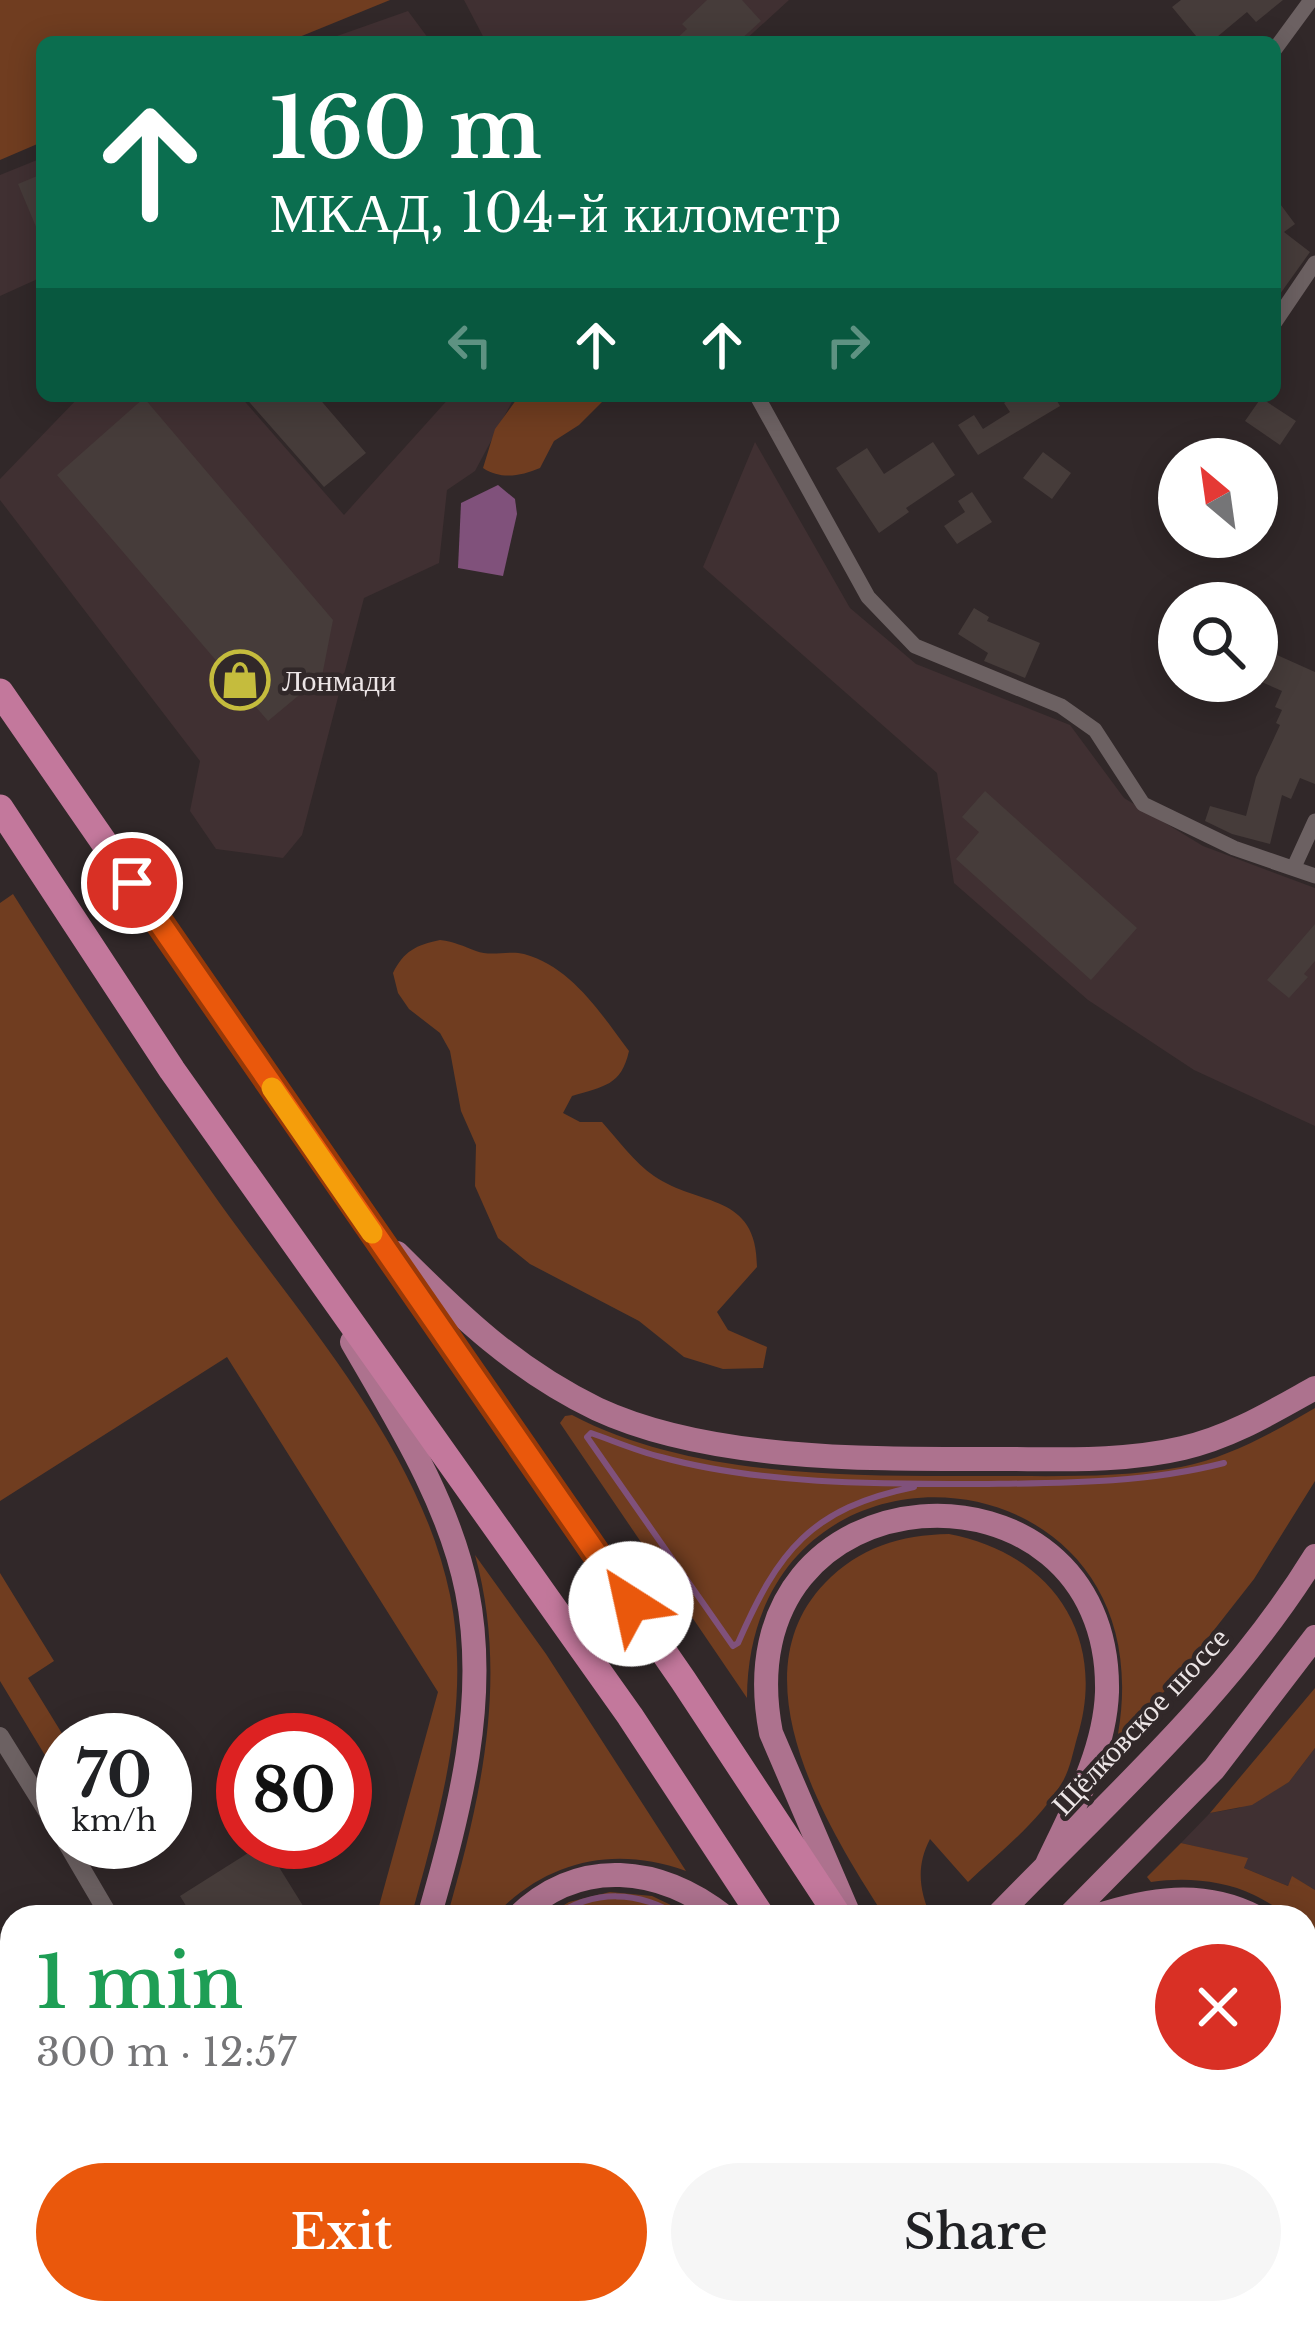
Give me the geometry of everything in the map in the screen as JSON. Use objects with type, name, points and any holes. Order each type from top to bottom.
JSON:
[{"type":"highway","points":[[0,692],[683,1679],[831,1905]]},
{"type":"highway","points":[[0,808],[172,1070],[298,1252],[460,1471],[630,1715],[754,1905]]},
{"type":"main road","points":[[359,1215],[458,1314],[528,1373],[601,1411],[668,1433],[757,1450],[951,1459],[1115,1457],[1177,1450],[1216,1439],[1315,1388]]},
{"type":"main road","points":[[298,1252],[403,1429],[453,1540],[467,1592],[474,1647],[471,1735],[463,1790],[432,1905]]},
{"type":"main road","points":[[845,1905],[771,1733],[765,1667],[784,1604],[826,1552],[885,1521],[917,1514],[951,1514],[1014,1532],[1066,1573],[1099,1631],[1107,1697],[1084,1786],[1047,1864]]},
{"type":"main road","name":"Щёлковское шоссе","points":[[1007,1905],[1203,1708],[1287,1601],[1315,1556]]},
{"type":"main road","points":[[1080,1905],[1214,1768],[1315,1637]]},
{"type":"main road","points":[[534,1905],[562,1886],[609,1875],[656,1879],[706,1905]]},
{"type":"main road","points":[[1132,1905],[1171,1898],[1221,1905]]},
{"type":"street","points":[[1281,42],[1311,0]]},
{"type":"street","points":[[1281,313],[1315,263]]},
{"type":"street","points":[[764,402],[868,597],[915,646],[1061,706],[1095,730],[1143,804],[1234,848],[1315,876]]},
{"type":"street","points":[[1294,867],[1315,821]]},
{"type":"street","points":[[0,1736],[36,1794]]},
{"type":"street","points":[[81,1869],[103,1905]]},
{"type":"shaded area","points":[[0,0],[390,0],[302,36],[36,36],[36,145],[0,160]]},
{"type":"shaded area","points":[[464,0],[789,0],[750,36],[483,36]]},
{"type":"shaded area","points":[[408,11],[427,36],[337,36]]},
{"type":"shaded area","points":[[36,160],[36,280],[0,296],[0,175]]},
{"type":"shaded area","name":"Лонмади","points":[[74,402],[245,402],[344,515],[446,402],[512,402],[475,471],[447,490],[439,563],[364,598],[302,835],[283,858],[216,849],[190,811],[200,761],[0,500],[0,479]]},
{"type":"shaded area","points":[[515,402],[602,402],[554,441],[540,468],[518,475],[483,468],[495,429]]},
{"type":"shaded area","points":[[755,442],[850,608],[916,664],[1070,725],[1124,798],[1203,846],[1315,888],[1315,1126],[1194,1070],[1088,1000],[954,883],[937,773],[703,567]]},
{"type":"shaded area","points":[[498,485],[515,499],[517,514],[503,576],[458,568],[461,503]]},
{"type":"shaded area","points":[[13,894],[167,1128],[356,1390],[387,1439],[435,1541],[456,1636],[455,1717],[442,1798],[414,1905],[379,1905],[438,1692],[227,1357],[0,1501],[0,903]]},
{"type":"shaded area","points":[[440,940],[482,953],[518,953],[541,960],[571,981],[608,1022],[629,1051],[626,1063],[610,1083],[572,1096],[563,1113],[580,1122],[602,1122],[654,1176],[722,1205],[747,1226],[757,1267],[717,1312],[728,1330],[767,1347],[763,1368],[723,1369],[684,1357],[639,1321],[530,1264],[498,1238],[475,1186],[476,1145],[461,1111],[450,1051],[440,1033],[409,1009],[393,973],[412,950]]},
{"type":"shaded area","points":[[1315,1408],[1315,1481],[1254,1579],[1174,1681],[1125,1734],[1118,1734],[1116,1637],[1081,1565],[1023,1518],[952,1498],[878,1505],[813,1541],[766,1605],[747,1698],[560,1423],[572,1415],[671,1452],[780,1470],[890,1476],[1089,1476],[1199,1463],[1250,1443]]},
{"type":"shaded area","points":[[949,1534],[985,1544],[1016,1559],[1042,1580],[1063,1604],[1077,1633],[1085,1665],[1085,1700],[1065,1776],[1032,1822],[968,1882],[930,1839],[921,1878],[927,1905],[878,1905],[839,1841],[800,1752],[789,1707],[788,1662],[799,1621],[825,1583],[867,1552],[914,1537]]},
{"type":"shaded area","points":[[475,1555],[546,1654],[686,1871],[659,1863],[607,1859],[558,1871],[506,1905],[450,1905],[486,1738],[490,1647]]},
{"type":"shaded area","points":[[0,1573],[54,1661],[28,1678],[49,1713],[36,1713],[36,1740],[0,1681]]},
{"type":"shaded area","points":[[1315,1688],[1315,1748],[1289,1782],[1252,1805],[1210,1813]]},
{"type":"shaded area","points":[[1315,1748],[1315,1890],[1293,1877],[1288,1886],[1244,1868],[1247,1859],[1181,1843],[1210,1813],[1239,1808],[1289,1782]]},
{"type":"shaded area","points":[[1181,1843],[1248,1858],[1244,1868],[1288,1886],[1292,1876],[1315,1890],[1315,1905],[1272,1905],[1230,1886],[1204,1881],[1151,1882],[1147,1877]]},
{"type":"shaded area","points":[[610,1892],[652,1896],[671,1905],[564,1905]]},
{"type":"building","points":[[707,0],[742,0],[761,21],[745,36],[679,36],[687,29],[682,24]]},
{"type":"building","points":[[1181,0],[1283,0],[1256,22],[1247,12],[1218,36],[1196,36],[1172,7]]},
{"type":"building","points":[[36,176],[36,227],[18,184]]},
{"type":"building","points":[[1281,205],[1295,224],[1284,232],[1310,252],[1281,293]]},
{"type":"building","points":[[139,402],[147,402],[333,620],[322,676],[268,721],[57,475]]},
{"type":"building","points":[[249,402],[322,402],[366,453],[324,487]]},
{"type":"building","points":[[1058,402],[1060,406],[978,455],[958,425],[974,415],[983,429],[1010,412],[1004,403]]},
{"type":"building","points":[[1258,402],[1267,402],[1296,421],[1280,445],[1278,438],[1270,438],[1245,421]]},
{"type":"building","points":[[933,442],[955,475],[879,533],[836,468],[867,448],[884,474]]},
{"type":"building","points":[[1043,452],[1071,473],[1052,499],[1023,478]]},
{"type":"building","points":[[972,492],[992,522],[957,544],[944,526],[965,512],[958,501]]},
{"type":"building","points":[[974,608],[989,617],[987,621],[1040,643],[1025,678],[984,661],[988,653],[958,634]]},
{"type":"building","points":[[1278,655],[1315,672],[1315,784],[1300,778],[1291,799],[1282,795],[1270,844],[1205,821],[1210,806],[1246,816],[1256,777],[1280,725],[1276,723],[1282,710],[1275,707],[1282,691],[1278,689]]},
{"type":"building","points":[[985,791],[1137,928],[1091,980],[956,859],[979,832],[962,817]]},
{"type":"building","points":[[1315,924],[1315,961],[1289,998],[1267,980]]},
{"type":"building","points":[[223,1869],[280,1869],[303,1905],[186,1905],[180,1896]]},
{"type":"waterway","points":[[914,1487],[849,1507],[802,1538],[768,1583],[733,1646],[587,1437],[591,1433],[661,1457],[740,1473],[865,1483],[1107,1481],[1224,1463]]},
{"type":"waterway","points":[[575,1905],[617,1896],[656,1905]]},
{"type":"slow traffic","points":[[272,1088],[372,1233]]},
{"type":"place","name":"Лонмади","points":[[240,680]]},
{"type":"route","points":[[132,883],[631,1604]]}]
